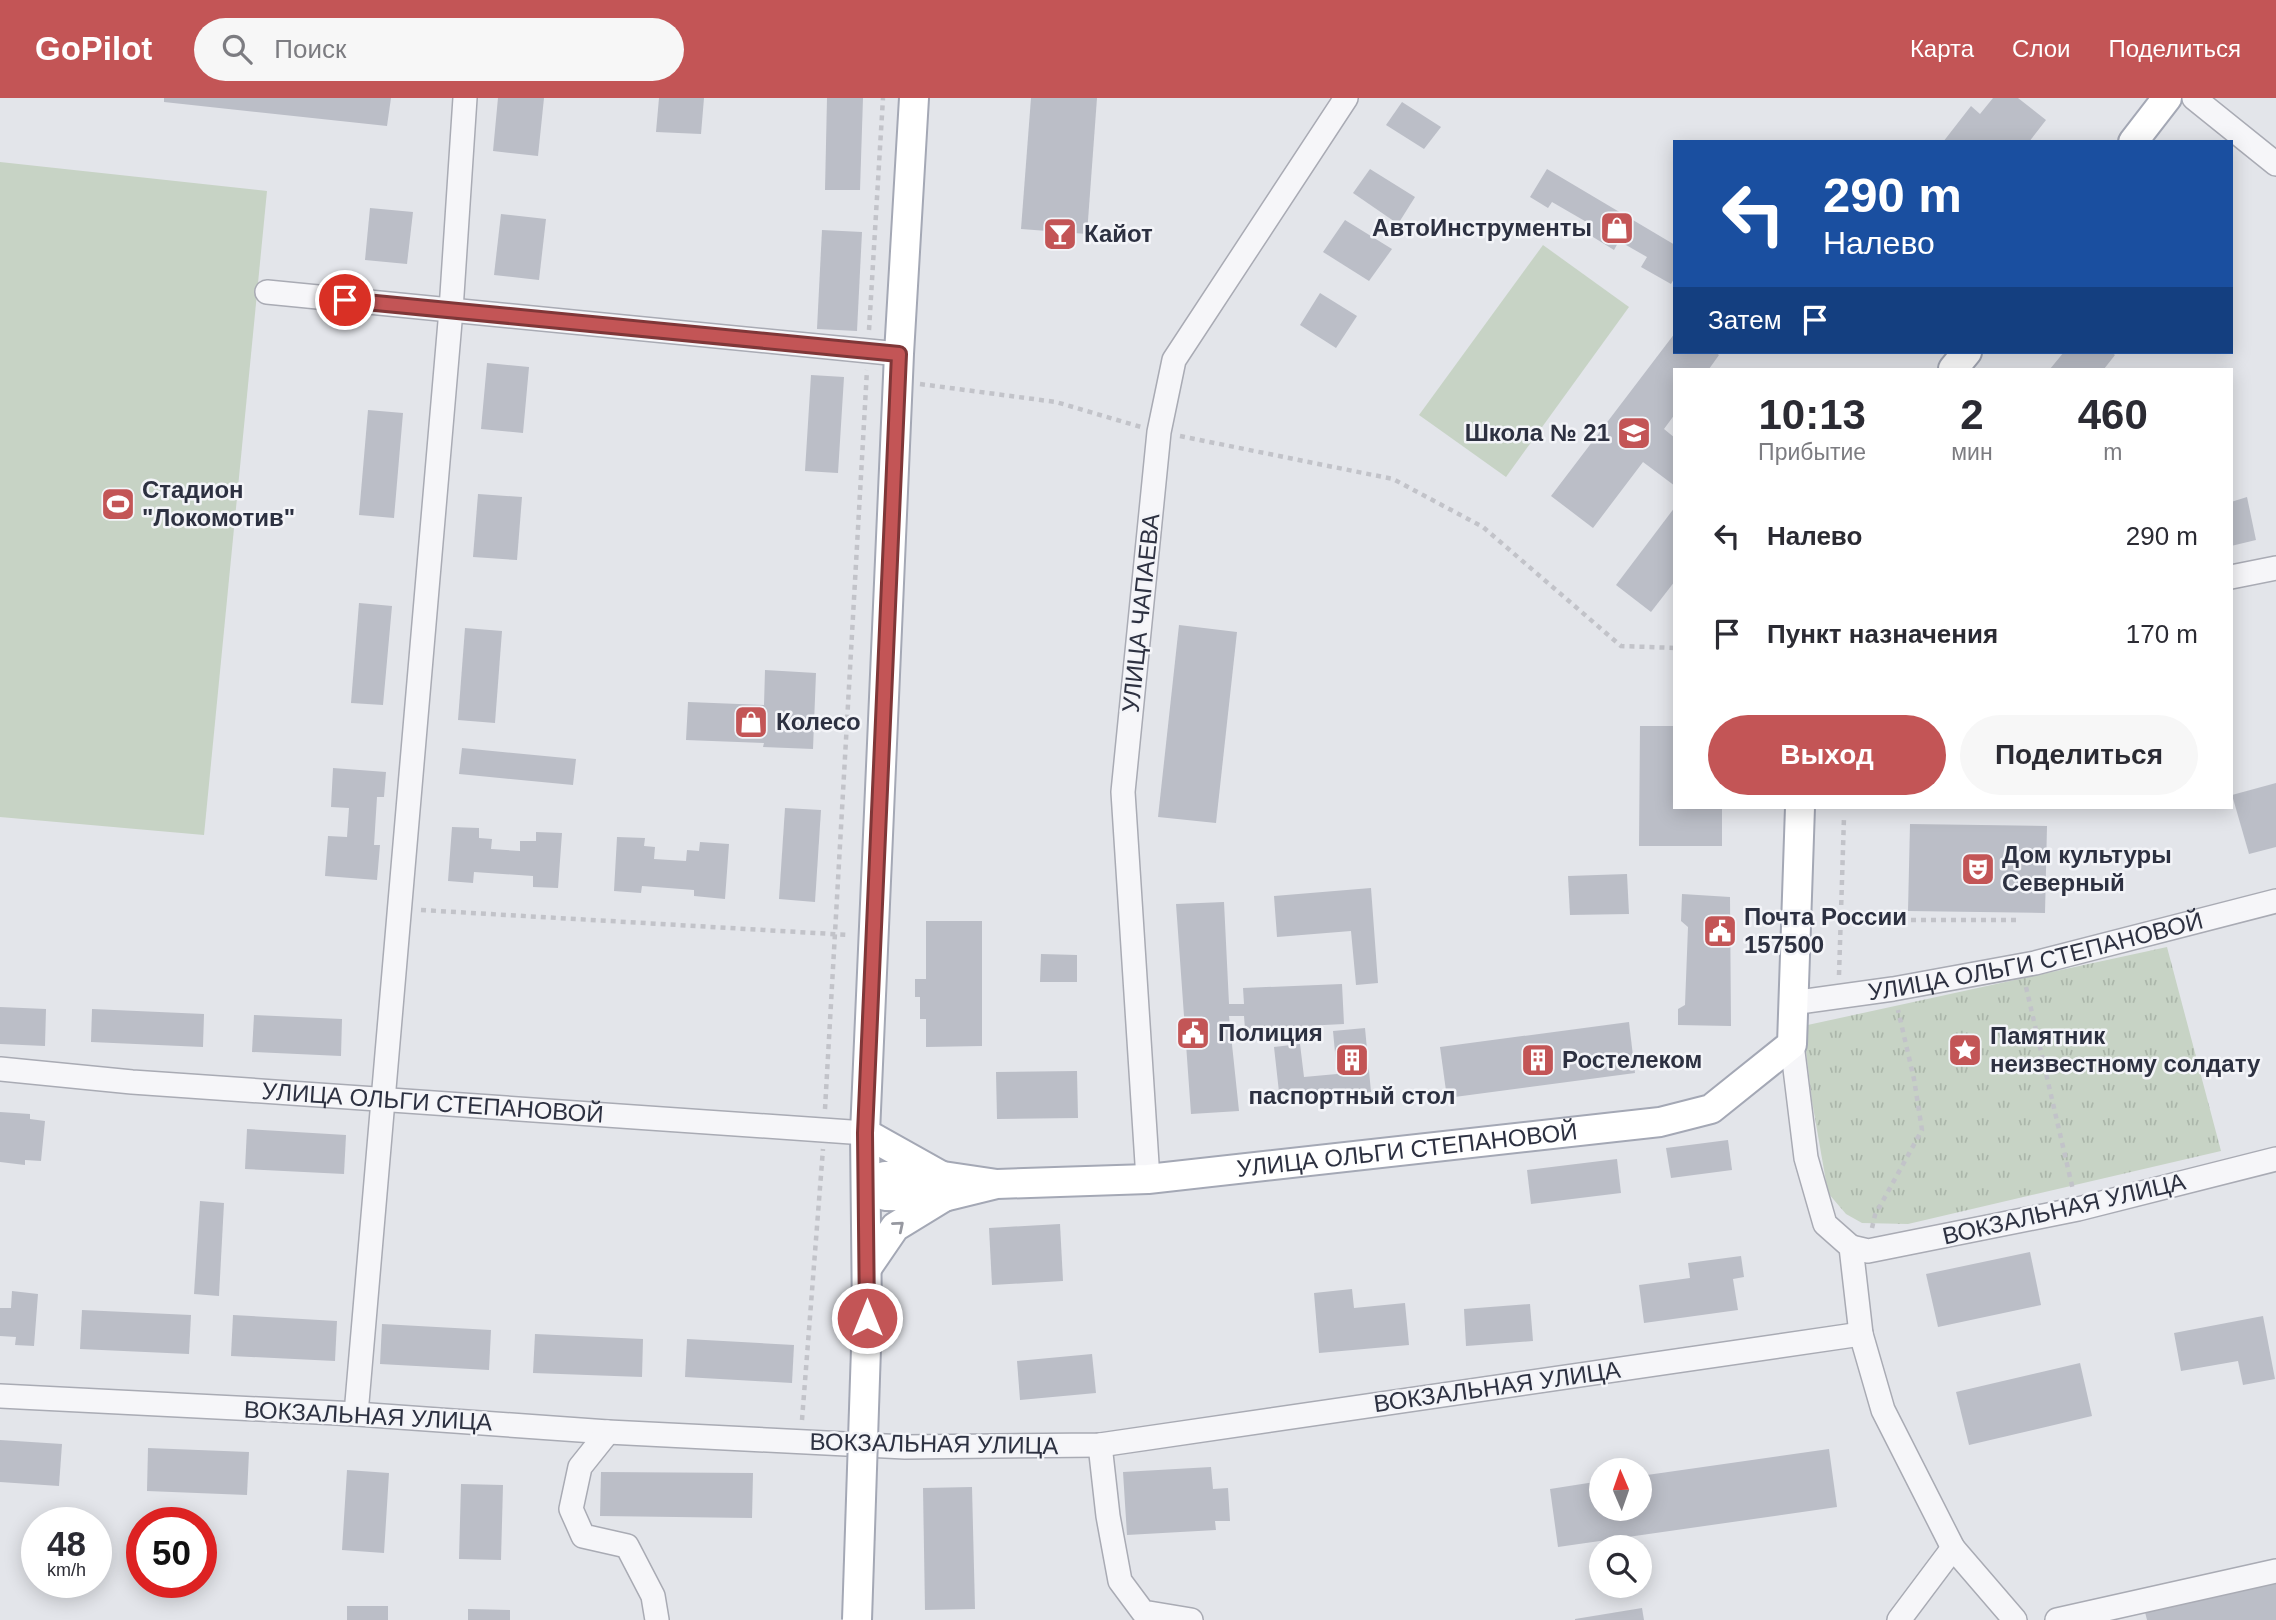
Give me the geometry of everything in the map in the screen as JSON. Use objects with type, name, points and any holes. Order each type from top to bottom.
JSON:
[{"type":"main road","points":[[857,1620],[867,1318],[865,1133],[899,368],[914,98]]},
{"type":"main road","points":[[2135,140],[2167,98]]},
{"type":"main road","points":[[1954,368],[1965,354]]},
{"type":"main road","points":[[1793,1044],[1792,1003],[1800,809]]},
{"type":"main road","name":"УЛИЦА ОЛЬГИ СТЕПАНОВОЙ","points":[[866,1184],[885,1175],[943,1187],[1148,1179],[1660,1122],[1712,1109],[1793,1044]]},
{"type":"main road","points":[[865,1133],[943,1187],[895,1227],[867,1268]]},
{"type":"street","points":[[356,1414],[450,310],[465,98]]},
{"type":"street","name":"УЛИЦА ЧАПАЕВА","points":[[1148,1179],[1123,792],[1159,432],[1174,359],[1346,98]]},
{"type":"street","points":[[2194,98],[2276,164]]},
{"type":"street","points":[[267,292],[868,351],[899,368]]},
{"type":"street","points":[[2233,577],[2276,568]]},
{"type":"street","name":"УЛИЦА ОЛЬГИ СТЕПАНОВОЙ","points":[[1792,1003],[1893,989],[2021,966],[2276,901]]},
{"type":"street","points":[[1793,1044],[1806,1158],[1825,1224],[1860,1249],[1861,1334],[1884,1410],[1953,1548],[2015,1620]]},
{"type":"street","name":"УЛИЦА ОЛЬГИ СТЕПАНОВОЙ","points":[[0,1069],[132,1083],[865,1133]]},
{"type":"street","name":"ВОКЗАЛЬНАЯ УЛИЦА","points":[[1860,1249],[2078,1209],[2276,1159]]},
{"type":"street","name":"ВОКЗАЛЬНАЯ УЛИЦА","points":[[0,1396],[905,1447],[1100,1446],[1861,1334]]},
{"type":"street","points":[[608,1432],[580,1467],[571,1509],[583,1536],[627,1546],[653,1597],[657,1620]]},
{"type":"street","points":[[1100,1446],[1108,1516],[1120,1580],[1143,1612],[1191,1620]]},
{"type":"street","points":[[1899,1620],[1953,1548]]},
{"type":"street","points":[[2057,1620],[2276,1571]]},
{"type":"path","points":[[800,1442],[824,1130],[883,98]]},
{"type":"path","points":[[867,379],[899,368],[1056,402],[1159,432],[1393,479],[1483,527],[1621,646],[1673,648]]},
{"type":"path","points":[[1839,997],[1844,817]]},
{"type":"path","points":[[399,909],[874,936]]},
{"type":"path","points":[[1841,920],[2018,920]]},
{"type":"path","points":[[2021,966],[2078,1209]]},
{"type":"path","points":[[1860,1249],[1875,1215],[1922,1130],[1914,1079],[1893,989]]},
{"type":"green space","name":"Стадион \"Локомотив\"","points":[[0,162],[267,191],[204,835],[0,817]]},
{"type":"green space","points":[[1543,245],[1629,307],[1506,477],[1419,415]]},
{"type":"green space","points":[[2167,947],[2221,1151],[1908,1224],[1862,1223],[1846,1214],[1828,1193],[1812,1101],[1803,1026]]},
{"type":"building","points":[[164,98],[391,98],[387,126],[164,102]]},
{"type":"building","points":[[498,98],[544,98],[538,156],[493,151]]},
{"type":"building","points":[[659,98],[704,98],[701,134],[656,132]]},
{"type":"building","points":[[827,98],[863,98],[860,190],[825,190]]},
{"type":"building","points":[[1031,98],[1097,98],[1087,234],[1021,229]]},
{"type":"building","points":[[1993,98],[2018,98],[2046,120],[2031,140],[1945,140],[1971,106],[1980,114]]},
{"type":"building","points":[[1402,102],[1441,127],[1424,149],[1386,125]]},
{"type":"building","points":[[1370,169],[1415,197],[1398,224],[1353,193]]},
{"type":"building","name":"АвтоИнструменты","points":[[1547,169],[1673,244],[1671,284],[1641,267],[1647,257],[1619,241],[1614,250],[1585,232],[1590,224],[1552,202],[1548,208],[1530,197]]},
{"type":"building","points":[[370,208],[413,212],[407,264],[365,260]]},
{"type":"building","points":[[501,214],[546,219],[539,280],[494,275]]},
{"type":"building","points":[[1345,220],[1392,249],[1369,281],[1323,252]]},
{"type":"building","points":[[822,230],[862,232],[857,331],[817,329]]},
{"type":"building","points":[[1320,293],[1357,316],[1336,348],[1300,325]]},
{"type":"building","name":"Школа № 21","points":[[1673,336],[1673,354],[1719,355],[1710,368],[1673,368],[1673,417],[1664,429],[1673,436],[1673,484],[1643,462],[1593,528],[1551,496]]},
{"type":"building","points":[[2062,354],[2115,355],[2105,368],[2051,368]]},
{"type":"building","points":[[487,363],[529,367],[523,433],[481,429]]},
{"type":"building","points":[[811,375],[844,377],[838,473],[805,471]]},
{"type":"building","points":[[368,410],[403,413],[394,518],[359,515]]},
{"type":"building","points":[[478,494],[522,497],[517,560],[473,557]]},
{"type":"building","points":[[2247,497],[2256,540],[2233,546],[2233,501]]},
{"type":"building","points":[[1673,510],[1673,584],[1651,612],[1616,585]]},
{"type":"building","points":[[359,603],[392,606],[383,705],[351,703]]},
{"type":"building","points":[[1179,625],[1237,632],[1216,823],[1158,817]]},
{"type":"building","points":[[465,628],[502,631],[495,723],[458,720]]},
{"type":"building","name":"Колесо","points":[[765,670],[816,673],[813,749],[763,747],[764,743],[686,740],[688,702],[764,705]]},
{"type":"building","points":[[1640,726],[1673,726],[1673,809],[1722,809],[1722,846],[1639,846]]},
{"type":"building","points":[[462,748],[576,759],[573,785],[459,774]]},
{"type":"building","points":[[333,768],[386,772],[384,797],[377,797],[374,845],[380,845],[377,880],[325,876],[328,836],[347,837],[349,808],[331,807]]},
{"type":"building","points":[[2276,783],[2276,847],[2249,854],[2233,795]]},
{"type":"building","points":[[785,808],[821,810],[815,902],[779,899]]},
{"type":"building","name":"Дом культуры Северный","points":[[1910,824],[2047,826],[2045,913],[1908,911]]},
{"type":"building","points":[[452,827],[479,828],[479,838],[492,839],[491,849],[520,851],[520,841],[536,841],[536,832],[562,833],[558,888],[533,887],[533,876],[474,872],[473,883],[448,881]]},
{"type":"building","points":[[617,837],[645,838],[644,846],[655,847],[654,859],[686,861],[687,850],[699,851],[700,842],[729,844],[725,899],[694,896],[694,890],[642,886],[641,893],[614,891]]},
{"type":"building","points":[[1627,874],[1629,914],[1570,915],[1568,876]]},
{"type":"building","points":[[1371,888],[1378,983],[1356,985],[1351,931],[1277,937],[1274,896]]},
{"type":"building","points":[[1682,894],[1730,897],[1731,1026],[1678,1025],[1678,1009],[1685,1005],[1688,927],[1681,921]]},
{"type":"building","points":[[1224,902],[1229,1004],[1244,1004],[1243,988],[1342,984],[1344,1024],[1245,1029],[1244,1016],[1229,1016],[1239,1111],[1191,1114],[1176,904]]},
{"type":"building","points":[[926,921],[982,921],[982,1046],[926,1047],[926,1019],[920,1019],[920,997],[915,997],[915,979],[926,979]]},
{"type":"building","points":[[1041,954],[1077,955],[1077,982],[1040,982]]},
{"type":"building","points":[[0,1007],[46,1009],[45,1046],[0,1044]]},
{"type":"building","points":[[92,1009],[204,1014],[203,1047],[91,1042]]},
{"type":"building","points":[[254,1015],[342,1019],[341,1056],[252,1052]]},
{"type":"building","name":"Ростелеком","points":[[1629,1022],[1635,1073],[1447,1098],[1440,1047]]},
{"type":"building","name":"паспортный стол","points":[[1365,1028],[1371,1092],[1280,1101],[1274,1047],[1300,1044],[1304,1077],[1337,1074],[1333,1031]]},
{"type":"building","points":[[1077,1071],[1078,1118],[997,1119],[996,1072]]},
{"type":"building","points":[[0,1112],[30,1114],[30,1119],[45,1121],[41,1161],[25,1160],[25,1165],[0,1162]]},
{"type":"building","points":[[247,1129],[346,1135],[344,1174],[245,1169]]},
{"type":"building","points":[[1728,1140],[1732,1170],[1671,1178],[1666,1148]]},
{"type":"building","points":[[1617,1159],[1621,1193],[1531,1204],[1527,1170]]},
{"type":"building","points":[[200,1201],[224,1203],[219,1296],[194,1294]]},
{"type":"building","points":[[1060,1224],[1063,1281],[992,1285],[989,1228]]},
{"type":"building","points":[[2030,1252],[2041,1305],[1938,1327],[1926,1274]]},
{"type":"building","points":[[1741,1256],[1744,1277],[1733,1279],[1738,1310],[1644,1323],[1639,1285],[1690,1278],[1688,1263]]},
{"type":"building","points":[[1352,1289],[1354,1308],[1405,1303],[1409,1345],[1319,1353],[1314,1293]]},
{"type":"building","points":[[12,1291],[38,1294],[34,1346],[15,1345],[16,1337],[0,1336],[0,1308],[11,1308]]},
{"type":"building","points":[[1530,1304],[1533,1341],[1466,1346],[1464,1309]]},
{"type":"building","points":[[82,1310],[191,1315],[189,1354],[80,1349]]},
{"type":"building","points":[[233,1315],[337,1321],[335,1361],[231,1356]]},
{"type":"building","points":[[2263,1316],[2275,1379],[2243,1385],[2238,1361],[2181,1371],[2174,1333]]},
{"type":"building","points":[[382,1324],[491,1330],[489,1370],[380,1364]]},
{"type":"building","points":[[535,1334],[643,1339],[642,1377],[533,1373]]},
{"type":"building","points":[[687,1339],[794,1345],[792,1383],[685,1377]]},
{"type":"building","points":[[1092,1354],[1096,1393],[1020,1400],[1017,1361]]},
{"type":"building","points":[[2080,1363],[2092,1416],[1969,1445],[1956,1392]]},
{"type":"building","points":[[0,1440],[62,1444],[59,1486],[0,1482]]},
{"type":"building","points":[[148,1448],[249,1452],[247,1495],[147,1491]]},
{"type":"building","points":[[1829,1449],[1837,1507],[1642,1535],[1589,1535],[1589,1543],[1558,1547],[1550,1489],[1589,1483],[1589,1521],[1652,1521],[1652,1474]]},
{"type":"building","points":[[1211,1467],[1213,1489],[1228,1488],[1230,1521],[1215,1521],[1216,1530],[1127,1535],[1123,1472]]},
{"type":"building","points":[[347,1470],[389,1473],[384,1553],[342,1550]]},
{"type":"building","points":[[601,1472],[753,1473],[752,1518],[600,1516]]},
{"type":"building","points":[[461,1484],[503,1485],[501,1560],[459,1559]]},
{"type":"building","points":[[972,1487],[975,1609],[925,1610],[923,1488]]},
{"type":"building","points":[[2276,1581],[2276,1620],[2147,1620],[2145,1612]]},
{"type":"building","points":[[347,1606],[388,1606],[388,1620],[347,1620]]},
{"type":"building","points":[[1642,1608],[1644,1620],[1575,1620],[1575,1619]]},
{"type":"building","points":[[468,1609],[510,1610],[510,1620],[468,1620]]},
{"type":"place","name":"АвтоИнструменты","points":[[1617,228]]},
{"type":"place","name":"Кайот","points":[[1060,234]]},
{"type":"place","name":"Школа № 21","points":[[1634,433]]},
{"type":"place","name":"Стадион \"Локомотив\"","points":[[118,504]]},
{"type":"place","name":"Колесо","points":[[751,722]]},
{"type":"place","name":"Дом культуры Северный","points":[[1978,869]]},
{"type":"place","name":"Почта России 157500","points":[[1720,931]]},
{"type":"place","name":"Полиция","points":[[1193,1033]]},
{"type":"place","name":"Памятник неизвестному солдату","points":[[1965,1050]]},
{"type":"place","name":"паспортный стол","points":[[1352,1060]]},
{"type":"place","name":"Ростелеком","points":[[1538,1060]]},
{"type":"route","points":[[345,300],[899,354],[865,1133],[867,1318]]}]
